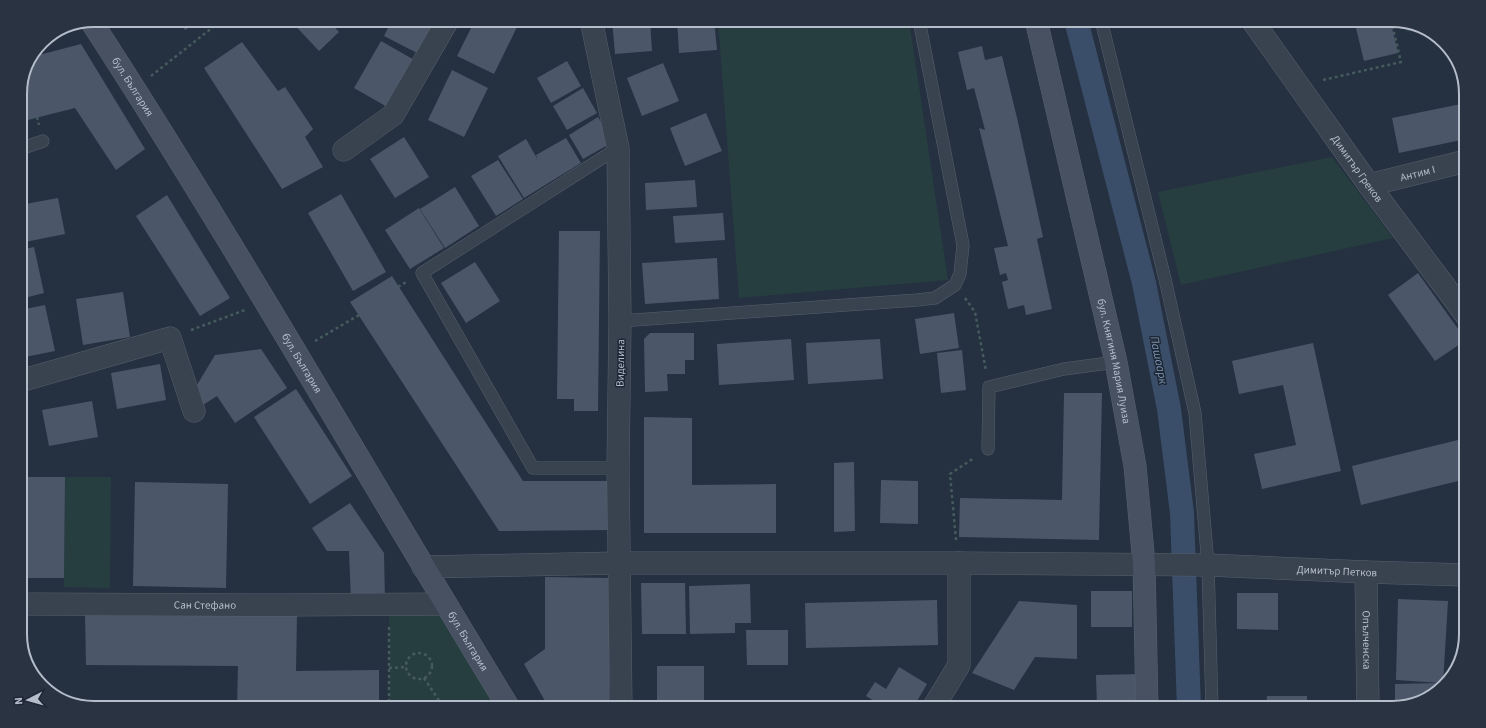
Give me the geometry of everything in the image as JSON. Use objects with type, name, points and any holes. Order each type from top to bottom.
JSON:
[{"type":"street","name":"бул. България","points":[[95,27],[135,88],[505,701]]},
{"type":"street","points":[[344,150],[393,115],[444,27]]},
{"type":"street","name":"Виделина","points":[[592,27],[618,148],[620,321],[618,468],[621,701]]},
{"type":"street","name":"бул. Княгиня Мария Луиза","points":[[1038,27],[1116,362],[1135,466],[1144,564],[1147,701]]},
{"type":"street","name":"Димитър Греков","points":[[1257,27],[1369,185],[1459,306]]},
{"type":"street","name":"Антим I","points":[[1369,185],[1459,163]]},
{"type":"street","points":[[27,379],[170,338],[194,412]]},
{"type":"street","points":[[937,701],[959,665],[959,562]]},
{"type":"street","name":"Димитър Петков","points":[[423,567],[959,562],[1208,565],[1459,575]]},
{"type":"street","name":"Опълченска","points":[[1366,572],[1368,701]]},
{"type":"street","name":"Сан Стефано","points":[[27,604],[285,610],[446,604]]},
{"type":"lane","points":[[620,321],[917,300],[935,298],[955,285],[960,274],[963,244],[920,27]]},
{"type":"lane","points":[[1103,27],[1165,279],[1194,413],[1208,565],[1212,701]]},
{"type":"lane","points":[[27,147],[43,141]]},
{"type":"lane","points":[[618,148],[422,273],[533,468],[618,468]]},
{"type":"lane","points":[[988,449],[989,387],[1064,369],[1116,362]]},
{"type":"path","points":[[135,88],[213,27]]},
{"type":"path","points":[[1299,86],[1401,62],[1393,27]]},
{"type":"path","points":[[955,285],[975,312],[989,387]]},
{"type":"path","points":[[170,338],[265,302]]},
{"type":"path","points":[[296,353],[359,314]]},
{"type":"path","points":[[959,562],[950,474],[988,449]]},
{"type":"path","points":[[389,605],[389,701]]},
{"type":"path","points":[[416,652],[424,653],[432,662],[432,667],[429,674],[424,678],[416,679],[412,677],[406,667],[407,660],[416,652]]},
{"type":"path","points":[[389,668],[406,667]]},
{"type":"path","points":[[424,678],[439,701]]},
{"type":"green space","points":[[719,27],[910,27],[948,280],[739,298]]},
{"type":"green space","points":[[1406,29],[1413,31],[1407,32]]},
{"type":"green space","points":[[1332,157],[1393,238],[1181,285],[1158,192]]},
{"type":"green space","points":[[65,477],[111,477],[110,588],[64,587]]},
{"type":"green space","points":[[446,604],[505,701],[389,701],[389,605]]},
{"type":"building","points":[[183,27],[190,27],[185,30]]},
{"type":"building","points":[[297,27],[334,27],[339,32],[319,51]]},
{"type":"building","points":[[388,27],[433,27],[419,54],[384,36]]},
{"type":"building","points":[[472,27],[517,27],[494,74],[457,56]]},
{"type":"building","points":[[613,27],[650,27],[652,51],[615,54]]},
{"type":"building","points":[[677,27],[715,27],[717,50],[679,53]]},
{"type":"building","points":[[1356,27],[1392,27],[1398,53],[1364,61]]},
{"type":"building","points":[[381,41],[416,61],[389,108],[354,88]]},
{"type":"building","points":[[242,42],[278,91],[285,87],[313,129],[305,137],[323,167],[282,189],[204,68]]},
{"type":"building","points":[[81,44],[145,149],[116,170],[75,108],[27,120],[27,90],[29,77],[40,55]]},
{"type":"building","points":[[982,46],[985,60],[1002,56],[1043,237],[1037,239],[1052,309],[1026,315],[1024,305],[1008,309],[1002,282],[1008,280],[1006,273],[1000,275],[994,248],[1008,246],[979,128],[985,130],[974,88],[967,90],[958,52]]},
{"type":"building","points":[[567,61],[581,86],[551,103],[537,78]]},
{"type":"building","points":[[663,63],[679,101],[642,116],[627,78]]},
{"type":"building","points":[[452,70],[488,88],[464,137],[428,120]]},
{"type":"building","points":[[583,88],[597,113],[567,130],[553,106]]},
{"type":"building","points":[[1459,104],[1459,140],[1399,153],[1392,118]]},
{"type":"building","points":[[706,113],[722,151],[685,166],[670,128]]},
{"type":"building","points":[[598,117],[613,142],[583,159],[569,135]]},
{"type":"building","points":[[404,137],[429,177],[395,198],[370,159]]},
{"type":"building","points":[[566,138],[581,163],[524,198],[498,156],[526,139],[538,160],[536,155]]},
{"type":"building","points":[[498,160],[523,199],[496,216],[471,176]]},
{"type":"building","points":[[695,180],[697,207],[646,210],[645,183]]},
{"type":"building","points":[[455,187],[479,226],[445,248],[420,209]]},
{"type":"building","points":[[341,194],[386,272],[353,291],[308,213]]},
{"type":"building","points":[[167,195],[230,298],[200,316],[136,216]]},
{"type":"building","points":[[58,198],[65,234],[27,242],[27,204]]},
{"type":"building","points":[[419,208],[444,248],[410,269],[385,230]]},
{"type":"building","points":[[723,213],[725,240],[675,243],[673,216]]},
{"type":"building","points":[[559,231],[600,231],[598,411],[574,411],[574,399],[557,399]]},
{"type":"building","points":[[34,247],[44,293],[27,297],[27,248]]},
{"type":"building","points":[[717,258],[719,299],[645,304],[642,263]]},
{"type":"building","points":[[475,262],[500,301],[466,323],[441,283]]},
{"type":"building","points":[[1418,273],[1459,330],[1459,345],[1435,361],[1388,295]]},
{"type":"building","points":[[392,276],[523,481],[610,481],[610,530],[499,531],[350,302]]},
{"type":"building","points":[[123,292],[130,337],[83,345],[76,299]]},
{"type":"building","points":[[45,305],[55,351],[27,357],[27,309]]},
{"type":"building","points":[[954,313],[959,348],[920,354],[915,319]]},
{"type":"building","points":[[650,333],[694,333],[694,360],[685,360],[685,374],[667,374],[668,391],[645,392],[644,339]]},
{"type":"building","points":[[791,339],[794,380],[719,385],[717,344]]},
{"type":"building","points":[[880,339],[883,379],[808,384],[806,343]]},
{"type":"building","points":[[1313,343],[1341,471],[1262,489],[1254,454],[1296,445],[1283,385],[1239,394],[1232,361]]},
{"type":"building","points":[[261,349],[287,388],[235,423],[217,396],[203,405],[194,390],[215,355]]},
{"type":"building","points":[[962,350],[966,390],[941,393],[937,353]]},
{"type":"building","points":[[160,364],[166,400],[117,409],[111,373]]},
{"type":"building","points":[[296,389],[352,476],[310,504],[254,417]]},
{"type":"building","points":[[1064,393],[1102,393],[1099,540],[959,537],[960,498],[1062,500]]},
{"type":"building","points":[[92,401],[98,437],[49,446],[42,410]]},
{"type":"building","points":[[644,417],[692,418],[692,485],[776,484],[776,533],[644,533]]},
{"type":"building","points":[[1459,440],[1459,481],[1361,505],[1352,466]]},
{"type":"building","points":[[854,462],[855,531],[834,532],[834,463]]},
{"type":"building","points":[[27,477],[65,477],[64,578],[27,578]]},
{"type":"building","points":[[881,480],[918,481],[918,524],[880,523]]},
{"type":"building","points":[[135,482],[228,484],[226,588],[133,586]]},
{"type":"building","points":[[350,503],[384,553],[385,601],[351,602],[349,551],[327,551],[312,528]]},
{"type":"building","points":[[545,577],[609,578],[609,701],[545,701],[524,664],[545,649]]},
{"type":"building","points":[[641,583],[685,583],[686,634],[642,634]]},
{"type":"building","points":[[750,584],[751,623],[735,623],[735,633],[690,634],[689,586]]},
{"type":"building","points":[[1091,591],[1132,591],[1132,627],[1091,627]]},
{"type":"building","points":[[1237,593],[1278,593],[1278,630],[1237,629]]},
{"type":"building","points":[[1398,599],[1448,601],[1443,676],[1437,683],[1396,680]]},
{"type":"building","points":[[937,600],[938,645],[806,648],[805,603]]},
{"type":"building","points":[[1019,601],[1077,605],[1077,659],[1035,657],[1014,690],[972,673]]},
{"type":"building","points":[[85,614],[297,614],[296,671],[379,670],[379,701],[237,701],[238,666],[86,665]]},
{"type":"building","points":[[746,630],[788,630],[788,665],[747,665]]},
{"type":"building","points":[[657,666],[704,666],[704,701],[657,701]]},
{"type":"building","points":[[899,667],[927,684],[917,701],[874,701],[866,696],[875,682],[886,689]]},
{"type":"building","points":[[1140,674],[1141,701],[1097,701],[1096,675]]},
{"type":"building","points":[[1437,683],[1429,690],[1417,696],[1409,699],[1395,701],[1395,684]]},
{"type":"building","points":[[1267,696],[1307,696],[1307,701],[1267,701]]},
{"type":"waterway","name":"Пашаарк","points":[[1078,27],[1144,283],[1169,409],[1182,513],[1189,701]]}]
